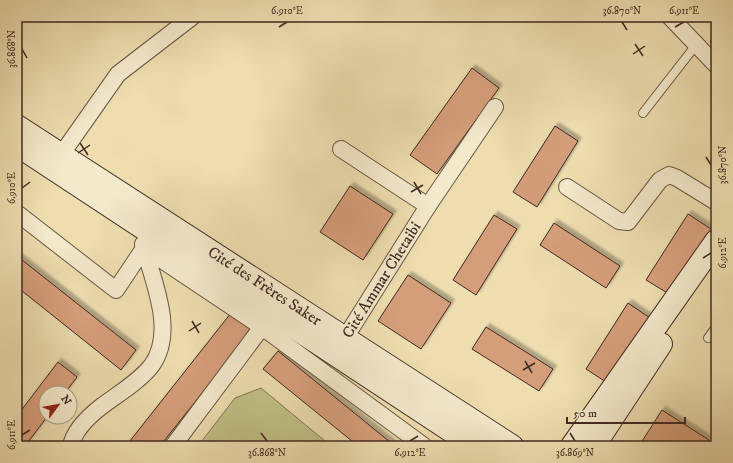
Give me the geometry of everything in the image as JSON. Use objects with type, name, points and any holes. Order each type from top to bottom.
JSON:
[{"type":"main road","name":"Cité des Frères Saker","points":[[17,126],[340,346],[474,446]]},
{"type":"main road","name":"Cité des Frères Saker","points":[[17,144],[145,239],[340,346],[512,446]]},
{"type":"main road","points":[[572,446],[716,241]]},
{"type":"main road","points":[[594,446],[655,353],[716,266]]},
{"type":"street","points":[[60,155],[118,74],[192,17]]},
{"type":"street","points":[[670,17],[716,66]]},
{"type":"street","name":"Cité Ammar Chetaibi","points":[[340,346],[428,206],[495,107]]},
{"type":"street","name":"Cité Ammar Chetaibi","points":[[341,149],[428,206]]},
{"type":"street","points":[[566,187],[619,221],[628,222],[660,180],[669,176],[677,178],[716,202]]},
{"type":"street","points":[[17,214],[116,290],[145,239]]},
{"type":"street","points":[[71,446],[72,439],[95,411],[134,382],[152,365],[162,345],[162,312],[145,239]]},
{"type":"street","name":"Cité des Frères Saker","points":[[145,239],[424,446]]},
{"type":"street","points":[[173,446],[262,327]]},
{"type":"lane","points":[[644,113],[696,45]]},
{"type":"lane","points":[[708,338],[716,327]]},
{"type":"green space","points":[[261,388],[331,446],[198,446],[235,398]]},
{"type":"building","points":[[716,34],[716,48],[710,42]]},
{"type":"building","points":[[472,68],[499,88],[437,174],[410,155]]},
{"type":"building","points":[[555,126],[578,141],[537,207],[513,192]]},
{"type":"building","points":[[350,186],[393,214],[363,260],[320,232]]},
{"type":"building","points":[[688,214],[711,229],[669,294],[646,280]]},
{"type":"building","points":[[494,215],[517,229],[476,295],[453,280]]},
{"type":"building","points":[[554,223],[620,266],[606,288],[540,245]]},
{"type":"building","points":[[17,256],[136,350],[121,370],[17,287]]},
{"type":"building","points":[[408,275],[451,303],[421,349],[378,321]]},
{"type":"building","points":[[628,303],[650,318],[609,384],[586,369]]},
{"type":"building","points":[[231,313],[252,330],[160,446],[126,446]]},
{"type":"building","points":[[486,327],[553,369],[539,391],[472,349]]},
{"type":"building","points":[[278,351],[395,446],[358,446],[263,369]]},
{"type":"building","points":[[58,362],[77,377],[71,385],[41,385]]},
{"type":"building","points":[[38,388],[38,425],[41,425],[25,446],[17,446],[17,416]]},
{"type":"building","points":[[662,410],[709,440],[705,446],[639,446]]}]
